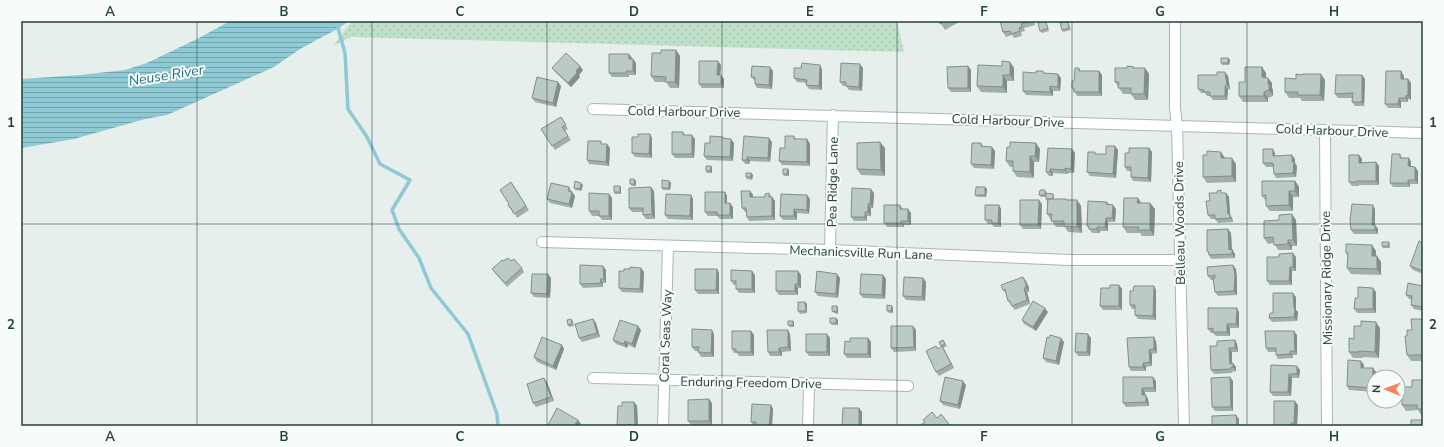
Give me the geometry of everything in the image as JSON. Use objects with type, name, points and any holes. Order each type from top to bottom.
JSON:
[{"type":"street","name":"Belleau Woods Drive","points":[[1175,21],[1175,108],[1177,125],[1184,426]]},
{"type":"street","name":"Cold Harbour Drive","points":[[593,109],[1423,133]]},
{"type":"street","name":"Pea Ridge Lane","points":[[830,250],[833,115]]},
{"type":"street","name":"Missionary Ridge Drive","points":[[1325,130],[1327,426]]},
{"type":"street","name":"Mechanicsville Run Lane","points":[[542,242],[830,250],[1070,260],[1180,260]]},
{"type":"street","name":"Coral Seas Way","points":[[663,426],[668,246]]},
{"type":"street","name":"Enduring Freedom Drive","points":[[593,378],[908,386]]},
{"type":"street","points":[[808,426],[809,384]]},
{"type":"green space","points":[[352,21],[897,21],[904,52],[351,37],[333,46]]},
{"type":"water","name":"Neuse River","points":[[230,21],[349,21],[300,49],[274,67],[167,115],[145,119],[74,139],[21,148],[21,79],[125,70],[147,63]]},
{"type":"building","points":[[939,21],[946,21],[940,24]]},
{"type":"building","points":[[1000,21],[1032,21],[1021,24],[1022,27],[1019,28],[1020,31],[1011,34],[1010,31],[1003,32]]},
{"type":"building","points":[[1045,21],[1048,28],[1040,31],[1038,23]]},
{"type":"building","points":[[1068,22],[1069,28],[1062,30],[1060,23]]},
{"type":"building","points":[[661,50],[676,50],[675,82],[665,82],[666,77],[651,76],[652,53],[661,53]]},
{"type":"building","points":[[566,53],[580,66],[576,71],[577,73],[568,83],[552,68]]},
{"type":"building","points":[[609,54],[629,54],[629,59],[633,59],[633,71],[626,71],[626,73],[609,73]]},
{"type":"building","points":[[1221,58],[1228,58],[1228,63],[1221,63]]},
{"type":"building","points":[[699,61],[718,61],[717,75],[721,75],[721,84],[699,84]]},
{"type":"building","points":[[1002,61],[1010,62],[1010,75],[1003,75],[1003,87],[977,86],[978,65],[1002,66]]},
{"type":"building","points":[[802,63],[820,65],[819,86],[806,85],[807,80],[794,78],[794,68],[801,68]]},
{"type":"building","points":[[841,63],[860,64],[859,87],[846,86],[846,82],[840,82]]},
{"type":"building","points":[[752,66],[770,67],[769,85],[755,84],[755,77],[751,77]]},
{"type":"building","points":[[968,66],[968,88],[948,88],[947,67]]},
{"type":"building","points":[[1127,66],[1134,67],[1133,68],[1145,68],[1144,94],[1131,94],[1131,88],[1118,88],[1119,82],[1115,82],[1115,68],[1127,68]]},
{"type":"building","points":[[1245,67],[1262,67],[1262,77],[1268,78],[1269,84],[1269,90],[1264,92],[1264,96],[1239,96],[1239,82],[1245,82]]},
{"type":"building","points":[[1075,68],[1079,68],[1079,71],[1099,71],[1099,92],[1074,92],[1074,88],[1072,88],[1072,81],[1074,81]]},
{"type":"building","points":[[1036,71],[1058,74],[1058,87],[1050,86],[1050,92],[1023,91],[1023,72],[1036,73]]},
{"type":"building","points":[[1386,71],[1401,71],[1401,79],[1408,79],[1408,96],[1406,95],[1406,98],[1399,98],[1398,104],[1385,104]]},
{"type":"building","points":[[1217,72],[1225,72],[1227,85],[1225,86],[1225,96],[1210,96],[1210,92],[1204,92],[1204,90],[1198,89],[1198,75],[1217,75]]},
{"type":"building","points":[[1296,74],[1321,74],[1320,95],[1298,95],[1298,92],[1285,92],[1285,78],[1296,79]]},
{"type":"building","points":[[1336,75],[1362,75],[1362,102],[1352,102],[1353,93],[1335,94]]},
{"type":"building","points":[[537,77],[558,82],[553,103],[532,98]]},
{"type":"building","points":[[561,117],[566,125],[562,127],[568,136],[552,146],[541,129]]},
{"type":"building","points":[[672,132],[683,132],[683,135],[692,135],[692,154],[672,154]]},
{"type":"building","points":[[638,134],[650,134],[649,154],[632,153],[632,137],[638,137]]},
{"type":"building","points":[[710,136],[731,139],[730,157],[704,156],[705,143],[710,143]]},
{"type":"building","points":[[744,136],[769,138],[768,158],[747,157],[747,160],[742,160]]},
{"type":"building","points":[[785,136],[794,136],[794,139],[807,139],[807,162],[779,161],[780,148],[785,148]]},
{"type":"building","points":[[588,141],[601,141],[601,144],[607,144],[606,162],[587,160]]},
{"type":"building","points":[[880,142],[881,170],[857,169],[857,143]]},
{"type":"building","points":[[1010,142],[1036,143],[1035,156],[1030,156],[1030,172],[1013,171],[1013,161],[1006,161],[1007,147],[1010,147]]},
{"type":"building","points":[[972,143],[981,143],[981,146],[992,147],[991,165],[971,164]]},
{"type":"building","points":[[1106,146],[1115,146],[1113,174],[1087,172],[1088,152],[1095,152],[1095,154],[1106,154]]},
{"type":"building","points":[[1048,148],[1072,149],[1071,169],[1050,169],[1050,172],[1046,172]]},
{"type":"building","points":[[1129,148],[1149,148],[1148,178],[1131,177],[1131,167],[1125,167],[1125,153],[1129,153]]},
{"type":"building","points":[[1263,149],[1273,149],[1273,156],[1292,155],[1292,162],[1294,162],[1293,173],[1274,174],[1273,163],[1263,163]]},
{"type":"building","points":[[1207,151],[1221,152],[1221,158],[1232,158],[1232,176],[1203,177],[1203,155],[1207,155]]},
{"type":"building","points":[[1392,154],[1400,154],[1400,158],[1409,158],[1408,166],[1415,167],[1415,180],[1408,180],[1408,183],[1390,183]]},
{"type":"building","points":[[1349,155],[1359,155],[1359,163],[1376,162],[1376,181],[1349,182]]},
{"type":"building","points":[[706,166],[711,166],[710,171],[706,171]]},
{"type":"building","points":[[783,169],[788,169],[787,174],[783,174]]},
{"type":"building","points":[[746,173],[751,173],[751,177],[746,177]]},
{"type":"building","points":[[630,179],[634,179],[635,184],[630,184]]},
{"type":"building","points":[[662,180],[669,181],[669,188],[662,188]]},
{"type":"building","points":[[575,181],[581,183],[580,189],[574,188]]},
{"type":"building","points":[[1262,181],[1295,181],[1295,191],[1289,191],[1289,205],[1266,206],[1266,195],[1262,196]]},
{"type":"building","points":[[511,182],[526,206],[514,214],[500,190]]},
{"type":"building","points":[[551,183],[569,187],[568,191],[572,192],[569,204],[547,199]]},
{"type":"building","points":[[614,186],[620,186],[620,192],[614,192]]},
{"type":"building","points":[[651,187],[652,214],[643,215],[643,208],[629,208],[629,188]]},
{"type":"building","points":[[976,187],[985,187],[985,195],[975,195]]},
{"type":"building","points":[[852,188],[871,189],[870,204],[868,204],[868,212],[865,212],[865,217],[851,217]]},
{"type":"building","points":[[1040,190],[1045,190],[1045,195],[1039,195]]},
{"type":"building","points":[[1221,190],[1221,193],[1226,193],[1228,214],[1230,214],[1230,218],[1215,219],[1215,215],[1208,215],[1206,201],[1210,201],[1209,193],[1217,193],[1217,191]]},
{"type":"building","points":[[741,191],[750,191],[750,197],[765,197],[765,194],[769,193],[769,197],[772,197],[772,216],[747,217],[746,208],[742,208]]},
{"type":"building","points":[[705,192],[725,192],[725,203],[730,203],[730,215],[717,215],[717,212],[705,212]]},
{"type":"building","points":[[589,193],[609,194],[609,216],[599,216],[599,211],[589,211]]},
{"type":"building","points":[[1046,193],[1053,194],[1053,199],[1046,199]]},
{"type":"building","points":[[666,194],[691,195],[690,216],[665,215]]},
{"type":"building","points":[[781,194],[807,195],[807,210],[794,209],[794,216],[780,216]]},
{"type":"building","points":[[1124,198],[1138,198],[1137,203],[1150,203],[1150,230],[1138,230],[1139,227],[1123,227]]},
{"type":"building","points":[[1048,199],[1077,200],[1077,227],[1064,226],[1064,221],[1051,221],[1052,214],[1047,214]]},
{"type":"building","points":[[1020,200],[1039,200],[1038,225],[1020,225]]},
{"type":"building","points":[[1088,201],[1107,202],[1106,204],[1113,205],[1112,218],[1106,218],[1105,227],[1089,229],[1089,226],[1087,226]]},
{"type":"building","points":[[1352,204],[1373,205],[1372,225],[1375,225],[1375,230],[1351,230],[1350,220]]},
{"type":"building","points":[[884,205],[900,205],[900,209],[908,209],[908,221],[901,221],[901,223],[884,223]]},
{"type":"building","points":[[985,205],[999,205],[998,223],[992,223],[992,220],[985,220]]},
{"type":"building","points":[[1292,214],[1293,240],[1288,240],[1288,244],[1274,245],[1273,237],[1264,238],[1264,221],[1279,220],[1279,215]]},
{"type":"building","points":[[1228,229],[1229,250],[1232,249],[1232,254],[1209,255],[1207,251],[1207,230]]},
{"type":"building","points":[[1419,241],[1423,243],[1423,271],[1410,266]]},
{"type":"building","points":[[1382,242],[1389,242],[1388,246],[1382,246]]},
{"type":"building","points":[[1346,244],[1372,245],[1372,256],[1377,256],[1377,269],[1347,268],[1348,253],[1346,253]]},
{"type":"building","points":[[1293,253],[1293,267],[1290,267],[1289,281],[1267,281],[1267,257],[1279,257],[1279,254]]},
{"type":"building","points":[[508,258],[511,261],[514,259],[522,268],[505,283],[492,269],[502,260],[503,261]]},
{"type":"building","points":[[580,265],[603,266],[604,279],[600,279],[601,283],[580,284]]},
{"type":"building","points":[[1233,265],[1235,275],[1234,291],[1215,292],[1213,278],[1215,278],[1215,275],[1208,276],[1207,267]]},
{"type":"building","points":[[630,267],[641,268],[640,289],[619,288],[619,271],[630,269]]},
{"type":"building","points":[[695,269],[717,269],[716,290],[695,290]]},
{"type":"building","points":[[731,270],[752,271],[752,289],[736,289],[736,281],[731,281]]},
{"type":"building","points":[[776,271],[798,271],[798,284],[795,284],[795,291],[776,291]]},
{"type":"building","points":[[817,271],[837,274],[836,294],[815,292]]},
{"type":"building","points":[[532,274],[548,274],[547,294],[531,293]]},
{"type":"building","points":[[861,274],[883,275],[882,295],[860,294]]},
{"type":"building","points":[[904,277],[923,278],[922,297],[903,296]]},
{"type":"building","points":[[1023,277],[1026,284],[1026,288],[1024,288],[1027,300],[1012,306],[1009,300],[1008,301],[1005,289],[1003,290],[1001,285]]},
{"type":"building","points":[[1408,283],[1423,286],[1423,307],[1411,305],[1412,296],[1406,295]]},
{"type":"building","points":[[1110,285],[1119,285],[1119,306],[1100,306],[1101,288],[1110,288]]},
{"type":"building","points":[[1134,286],[1154,286],[1153,316],[1135,315],[1135,305],[1130,305],[1130,291],[1133,291]]},
{"type":"building","points":[[1358,287],[1373,288],[1373,309],[1354,309],[1355,298],[1358,298]]},
{"type":"building","points":[[1273,293],[1293,293],[1295,308],[1294,317],[1269,318],[1270,313],[1273,313]]},
{"type":"building","points":[[1033,301],[1045,308],[1033,327],[1022,320]]},
{"type":"building","points":[[798,302],[805,302],[806,311],[798,311]]},
{"type":"building","points":[[887,305],[892,306],[891,311],[887,311]]},
{"type":"building","points":[[832,306],[837,306],[837,312],[832,311]]},
{"type":"building","points":[[1208,308],[1237,308],[1236,324],[1227,324],[1227,332],[1213,332],[1213,328],[1208,329]]},
{"type":"building","points":[[830,318],[836,318],[836,323],[830,323]]},
{"type":"building","points":[[571,319],[572,324],[568,325],[567,320]]},
{"type":"building","points":[[593,319],[597,333],[579,338],[575,324]]},
{"type":"building","points":[[1411,319],[1423,319],[1423,355],[1407,355],[1405,336],[1407,336],[1407,330],[1412,330]]},
{"type":"building","points":[[620,320],[638,326],[632,344],[625,341],[624,344],[613,340]]},
{"type":"building","points":[[788,321],[793,321],[793,325],[788,325]]},
{"type":"building","points":[[1361,321],[1376,322],[1375,352],[1349,352],[1349,338],[1354,339],[1354,326],[1361,326]]},
{"type":"building","points":[[891,326],[913,326],[914,347],[891,348]]},
{"type":"building","points":[[692,329],[712,330],[711,353],[698,352],[699,347],[692,347]]},
{"type":"building","points":[[767,330],[788,330],[788,347],[779,348],[779,352],[768,352]]},
{"type":"building","points":[[732,331],[751,331],[751,352],[736,352],[736,349],[732,349]]},
{"type":"building","points":[[1265,331],[1294,331],[1295,351],[1290,351],[1290,354],[1276,355],[1276,348],[1266,348]]},
{"type":"building","points":[[1076,333],[1088,334],[1087,352],[1075,352]]},
{"type":"building","points":[[806,334],[827,334],[827,352],[806,352]]},
{"type":"building","points":[[1050,335],[1061,338],[1056,361],[1043,358],[1047,337],[1049,338]]},
{"type":"building","points":[[542,337],[562,345],[553,366],[534,357]]},
{"type":"building","points":[[1154,337],[1154,349],[1149,350],[1150,362],[1143,363],[1143,367],[1129,367],[1127,338]]},
{"type":"building","points":[[850,338],[868,338],[868,354],[844,354],[845,341],[850,342]]},
{"type":"building","points":[[943,340],[945,344],[941,346],[939,342]]},
{"type":"building","points":[[1235,340],[1235,348],[1229,348],[1230,364],[1233,363],[1233,367],[1230,369],[1211,370],[1210,346],[1217,346],[1217,341]]},
{"type":"building","points":[[936,346],[938,349],[942,346],[951,364],[936,372],[926,351]]},
{"type":"building","points":[[1348,360],[1361,361],[1361,368],[1373,368],[1366,369],[1366,388],[1347,386]]},
{"type":"building","points":[[1271,365],[1297,366],[1297,374],[1289,374],[1288,392],[1270,392]]},
{"type":"building","points":[[945,377],[963,381],[958,405],[940,401]]},
{"type":"building","points":[[1123,377],[1153,377],[1154,388],[1142,388],[1142,395],[1146,395],[1146,402],[1123,403]]},
{"type":"building","points":[[1230,377],[1231,407],[1212,407],[1211,378]]},
{"type":"building","points":[[544,378],[551,397],[533,403],[527,384]]},
{"type":"building","points":[[1412,380],[1423,380],[1423,409],[1417,409],[1417,405],[1406,405],[1406,387],[1412,387]]},
{"type":"building","points":[[709,399],[709,421],[688,421],[688,400]]},
{"type":"building","points":[[1274,401],[1295,401],[1294,423],[1291,423],[1291,426],[1274,426]]},
{"type":"building","points":[[622,402],[634,402],[635,425],[617,425],[618,406],[622,406]]},
{"type":"building","points":[[752,404],[771,405],[769,426],[756,426],[756,422],[751,422]]},
{"type":"building","points":[[557,408],[578,420],[575,424],[578,426],[548,425]]},
{"type":"building","points":[[843,408],[859,408],[859,426],[842,426]]},
{"type":"building","points":[[932,412],[937,418],[941,414],[949,424],[947,426],[919,426],[925,422],[923,420]]},
{"type":"building","points":[[1236,415],[1237,426],[1212,426],[1212,416]]},
{"type":"building","points":[[1411,420],[1423,420],[1423,426],[1411,426]]},
{"type":"waterway","points":[[336,21],[345,53],[348,109],[367,137],[380,164],[410,180],[392,210],[399,229],[419,258],[431,288],[468,334],[497,414],[498,426]]}]
